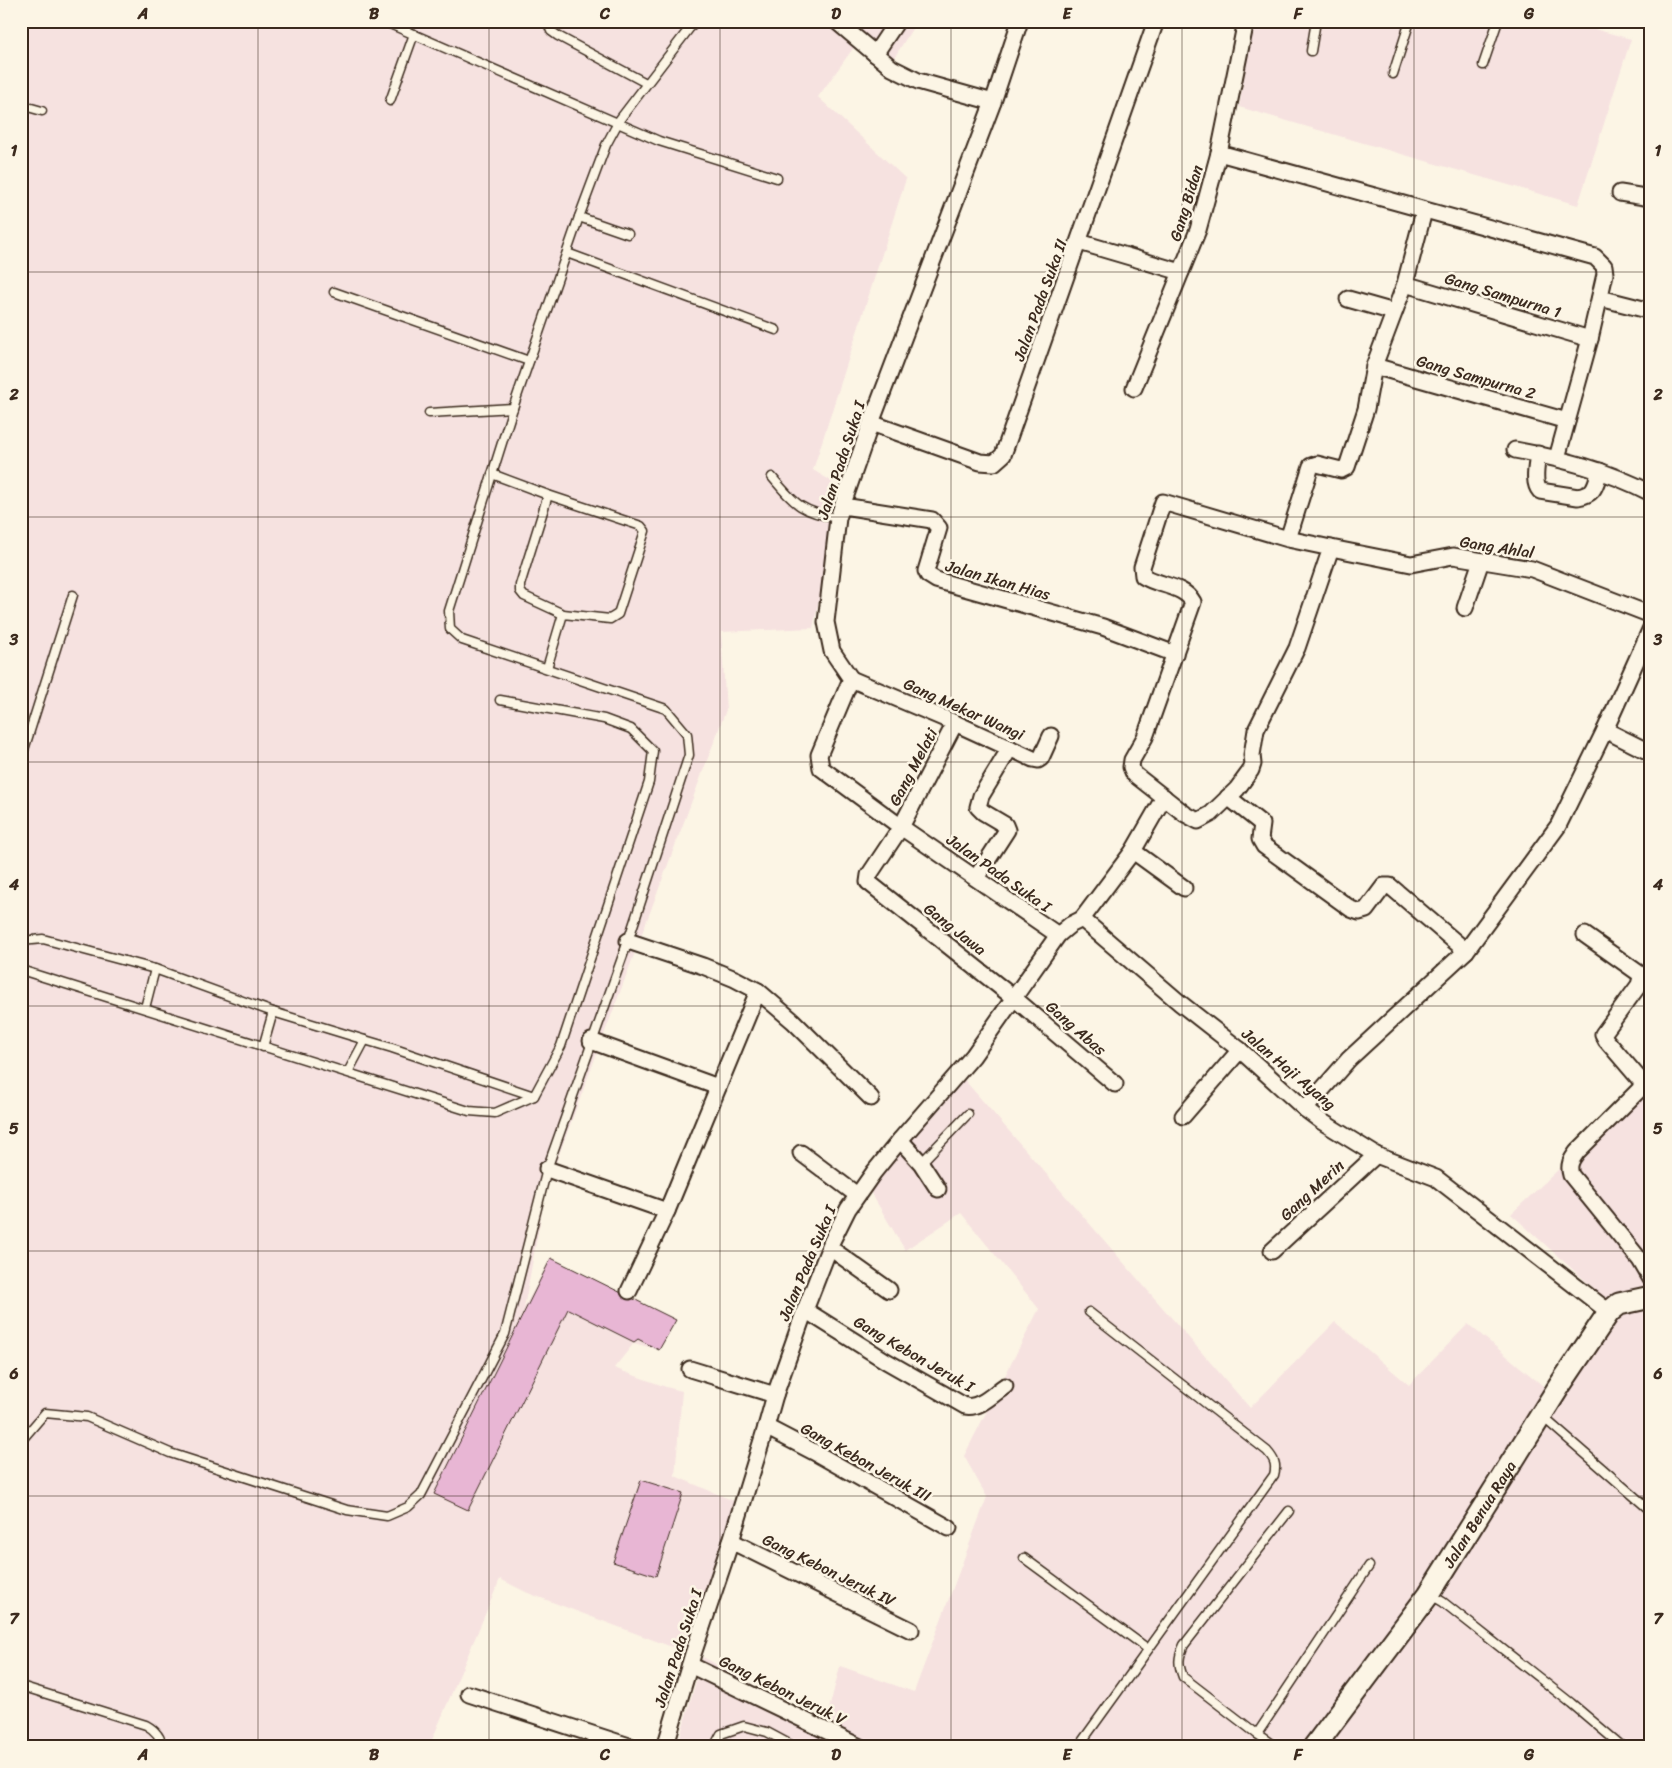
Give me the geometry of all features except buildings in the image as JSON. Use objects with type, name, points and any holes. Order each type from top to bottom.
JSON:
[{"type":"street","points":[[836,21],[892,68],[918,81],[992,102]]},
{"type":"street","points":[[875,54],[897,21]]},
{"type":"street","name":"Jalan Pada Suka I","points":[[665,1747],[731,1541],[775,1395],[805,1310],[848,1209],[900,1140],[973,1056],[1058,935],[821,768],[818,755],[851,679],[832,651],[826,622],[840,512],[871,423],[992,102],[1020,21]]},
{"type":"street","name":"Jalan Pada Suka II","points":[[871,423],[980,462],[994,463],[1004,455],[1156,21]]},
{"type":"street","name":"Gang Bidan","points":[[1134,388],[1198,230],[1219,153],[1246,21]]},
{"type":"street","points":[[1219,153],[1596,257],[1604,266],[1605,274],[1590,339],[1557,458]]},
{"type":"street","points":[[1620,193],[1651,198]]},
{"type":"street","points":[[1288,539],[1311,466],[1317,464],[1342,470],[1347,467],[1366,409],[1374,366],[1405,284],[1424,211]]},
{"type":"street","points":[[1079,242],[1181,272]]},
{"type":"street","name":"Gang Sampurna 1","points":[[1405,284],[1590,339]]},
{"type":"street","points":[[1600,298],[1651,311]]},
{"type":"street","points":[[1348,299],[1394,312]]},
{"type":"street","name":"Gang Sampurna 2","points":[[1374,366],[1567,421]]},
{"type":"street","points":[[1515,450],[1580,464],[1626,480],[1651,493]]},
{"type":"street","points":[[1538,454],[1536,481],[1540,491],[1578,498],[1593,490],[1600,471]]},
{"type":"street","name":"Gang Ahlal","points":[[1175,654],[1193,602],[1190,596],[1181,590],[1143,576],[1142,566],[1163,502],[1288,539],[1411,564],[1453,556],[1532,569],[1651,615]]},
{"type":"street","name":"Jalan Ikan Hias","points":[[840,512],[932,520],[939,528],[926,571],[930,577],[1104,628],[1175,654]]},
{"type":"street","points":[[1175,654],[1145,737],[1132,760],[1131,767],[1134,774],[1185,814],[1198,820],[1212,814],[1237,789],[1251,770],[1256,730],[1297,648],[1331,548]]},
{"type":"street","points":[[1465,608],[1481,561]]},
{"type":"street","points":[[1306,1109],[1349,1059],[1466,951],[1558,826],[1605,730],[1651,628]]},
{"type":"street","name":"Gang Mekar Wangi","points":[[851,679],[1038,760],[1041,758],[1051,736]]},
{"type":"street","name":"Gang Melati","points":[[874,888],[868,882],[869,875],[901,826],[955,723]]},
{"type":"street","points":[[1605,730],[1651,753]]},
{"type":"street","points":[[976,878],[1007,830],[1005,825],[978,807],[981,796],[1010,748]]},
{"type":"street","points":[[1058,935],[1070,925],[1082,919],[1133,851],[1164,797]]},
{"type":"street","points":[[1228,797],[1262,824],[1260,839],[1264,846],[1351,909],[1359,912],[1366,910],[1384,886],[1390,886],[1466,951]]},
{"type":"street","points":[[1133,851],[1184,888]]},
{"type":"street","name":"Gang Jawa","points":[[874,888],[1014,998]]},
{"type":"street","name":"Jalan Haji Ayang","points":[[1082,919],[1174,998],[1240,1050],[1321,1121],[1376,1156],[1436,1178],[1608,1312]]},
{"type":"street","points":[[1585,935],[1640,974],[1639,985],[1603,1034],[1642,1084],[1640,1089],[1577,1152],[1571,1160],[1569,1168],[1571,1175],[1640,1260],[1651,1279]]},
{"type":"street","points":[[628,941],[703,966],[758,991],[793,1021],[871,1098]]},
{"type":"street","points":[[629,1291],[667,1211],[758,991]]},
{"type":"street","name":"Gang Abas","points":[[1014,998],[1115,1084]]},
{"type":"street","points":[[591,1041],[718,1087]]},
{"type":"street","points":[[1182,1116],[1240,1050]]},
{"type":"street","points":[[900,1140],[921,1163],[938,1188]]},
{"type":"street","points":[[801,1153],[857,1195]]},
{"type":"street","name":"Gang Merin","points":[[1272,1251],[1376,1156]]},
{"type":"street","points":[[547,1169],[667,1211]]},
{"type":"street","points":[[830,1248],[888,1290]]},
{"type":"street","points":[[1608,1312],[1619,1304],[1651,1297]]},
{"type":"street","name":"Gang Kebon Jeruk I","points":[[805,1310],[886,1361],[965,1406],[972,1407],[978,1405],[1004,1386]]},
{"type":"street","name":"Jalan Benua Raya","points":[[1314,1747],[1430,1594],[1608,1312]]},
{"type":"street","points":[[690,1369],[775,1395]]},
{"type":"street","name":"Gang Kebon Jeruk III","points":[[766,1427],[949,1528]]},
{"type":"street","name":"Gang Kebon Jeruk IV","points":[[731,1541],[911,1630]]},
{"type":"street","name":"Gang Kebon Jeruk V","points":[[690,1665],[860,1747]]},
{"type":"street","points":[[469,1694],[632,1747]]},
{"type":"lane","points":[[383,21],[658,141],[777,178]]},
{"type":"lane","points":[[547,21],[551,31],[558,36],[646,82]]},
{"type":"lane","points":[[21,1441],[45,1413],[87,1417],[170,1453],[347,1510],[387,1516],[408,1507],[420,1495],[505,1334],[547,1169],[628,941],[689,755],[687,734],[666,709],[462,640],[450,629],[449,611],[513,408],[579,216],[606,145],[618,122],[646,82],[695,21]]},
{"type":"lane","points":[[1311,51],[1316,21]]},
{"type":"lane","points":[[1393,74],[1410,21]]},
{"type":"lane","points":[[1483,65],[1498,21]]},
{"type":"lane","points":[[390,101],[414,34]]},
{"type":"lane","points":[[21,105],[42,111]]},
{"type":"lane","points":[[579,216],[628,234]]},
{"type":"lane","points":[[566,253],[776,330]]},
{"type":"lane","points":[[334,292],[529,361]]},
{"type":"lane","points":[[429,413],[513,408]]},
{"type":"lane","points":[[492,474],[641,526],[645,531],[618,614],[614,617],[605,619],[563,614],[524,596],[520,591],[520,584],[548,495]]},
{"type":"lane","points":[[772,477],[791,499],[803,508],[827,516],[840,512]]},
{"type":"lane","points":[[21,759],[73,595]]},
{"type":"lane","points":[[547,668],[563,614]]},
{"type":"lane","points":[[21,970],[348,1072],[469,1112],[495,1113],[534,1096],[561,1046],[649,782],[653,751],[631,729],[604,719],[500,700]]},
{"type":"lane","points":[[21,941],[43,939],[155,969],[273,1012],[392,1048],[534,1096]]},
{"type":"lane","points":[[145,1008],[155,969]]},
{"type":"lane","points":[[263,1047],[273,1012]]},
{"type":"lane","points":[[348,1072],[365,1040]]},
{"type":"lane","points":[[921,1163],[968,1114]]},
{"type":"lane","points":[[1078,1747],[1274,1475],[1276,1464],[1267,1451],[1089,1312]]},
{"type":"lane","points":[[1541,1416],[1651,1511]]},
{"type":"lane","points":[[1276,1747],[1183,1677],[1179,1656],[1184,1645],[1289,1511]]},
{"type":"lane","points":[[1024,1558],[1148,1649]]},
{"type":"lane","points":[[1257,1734],[1369,1566]]},
{"type":"lane","points":[[1430,1594],[1443,1602],[1571,1703],[1623,1747]]},
{"type":"lane","points":[[21,1686],[146,1725],[159,1736],[162,1747]]},
{"type":"lane","points":[[714,1747],[721,1734],[744,1726],[768,1732],[795,1747]]},
{"type":"shaded area","points":[[21,21],[917,21],[889,66],[857,43],[818,97],[906,179],[813,470],[843,488],[813,628],[721,632],[726,710],[546,1189],[524,1308],[551,1258],[676,1320],[659,1350],[634,1343],[614,1368],[682,1391],[675,1476],[736,1502],[688,1653],[528,1593],[500,1579],[429,1747],[21,1747]]},
{"type":"shaded area","points":[[1254,21],[1588,21],[1587,27],[1631,39],[1578,205],[1239,107]]},
{"type":"shaded area","points":[[961,1076],[1250,1408],[1335,1322],[1409,1385],[1468,1324],[1548,1390],[1609,1302],[1511,1214],[1642,1091],[1651,1098],[1651,1747],[677,1747],[703,1657],[825,1725],[840,1666],[914,1692],[987,1497],[964,1456],[1039,1309],[961,1213],[905,1250],[867,1186]]}]
